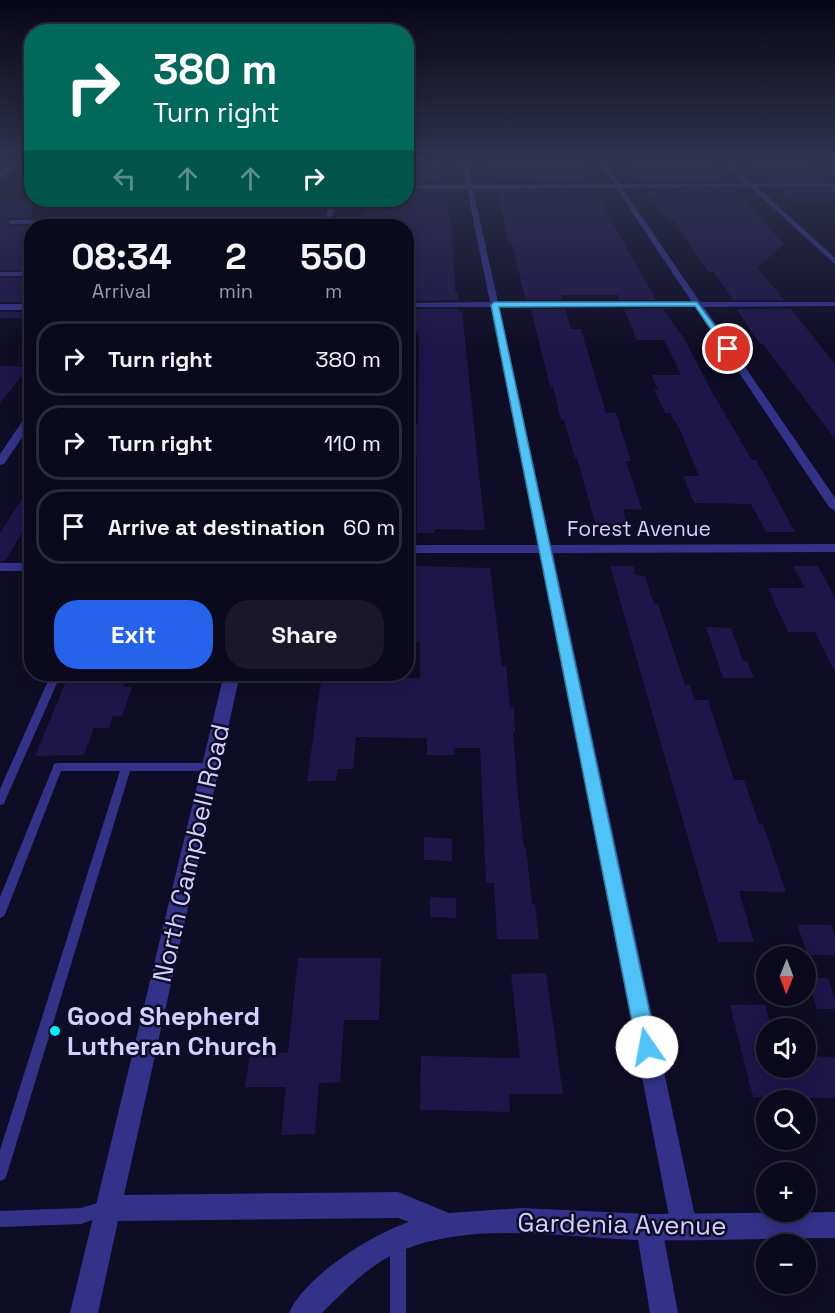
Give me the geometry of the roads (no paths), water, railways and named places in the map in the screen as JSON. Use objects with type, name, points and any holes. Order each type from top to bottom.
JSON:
[{"type":"street","points":[[478,225],[684,1226]]},
{"type":"street","points":[[644,225],[835,507]]},
{"type":"street","points":[[795,225],[835,262]]},
{"type":"street","points":[[0,274],[24,274]]},
{"type":"street","points":[[414,305],[835,304]]},
{"type":"street","points":[[0,307],[24,308]]},
{"type":"street","points":[[0,462],[24,427]]},
{"type":"street","name":"Forest Avenue","points":[[414,549],[835,548]]},
{"type":"street","points":[[0,567],[24,567]]},
{"type":"street","name":"North Campbell Road","points":[[84,1313],[230,681]]},
{"type":"street","name":"Gardenia Avenue","points":[[107,1208],[398,1205],[445,1224]]},
{"type":"street","name":"Gardenia Avenue","points":[[303,1313],[350,1269],[398,1239],[445,1224],[476,1222],[649,1227],[835,1225]]},
{"type":"street","points":[[649,1227],[664,1313]]},
{"type":"lane","points":[[0,801],[53,681]]},
{"type":"lane","points":[[0,912],[58,767],[212,767]]},
{"type":"lane","points":[[0,1174],[126,768]]},
{"type":"lane","points":[[0,1219],[81,1216],[107,1208]]},
{"type":"lane","points":[[398,1239],[398,1313]]},
{"type":"place","name":"Good Shepherd Lutheran Church","points":[[55,1031]]}]
